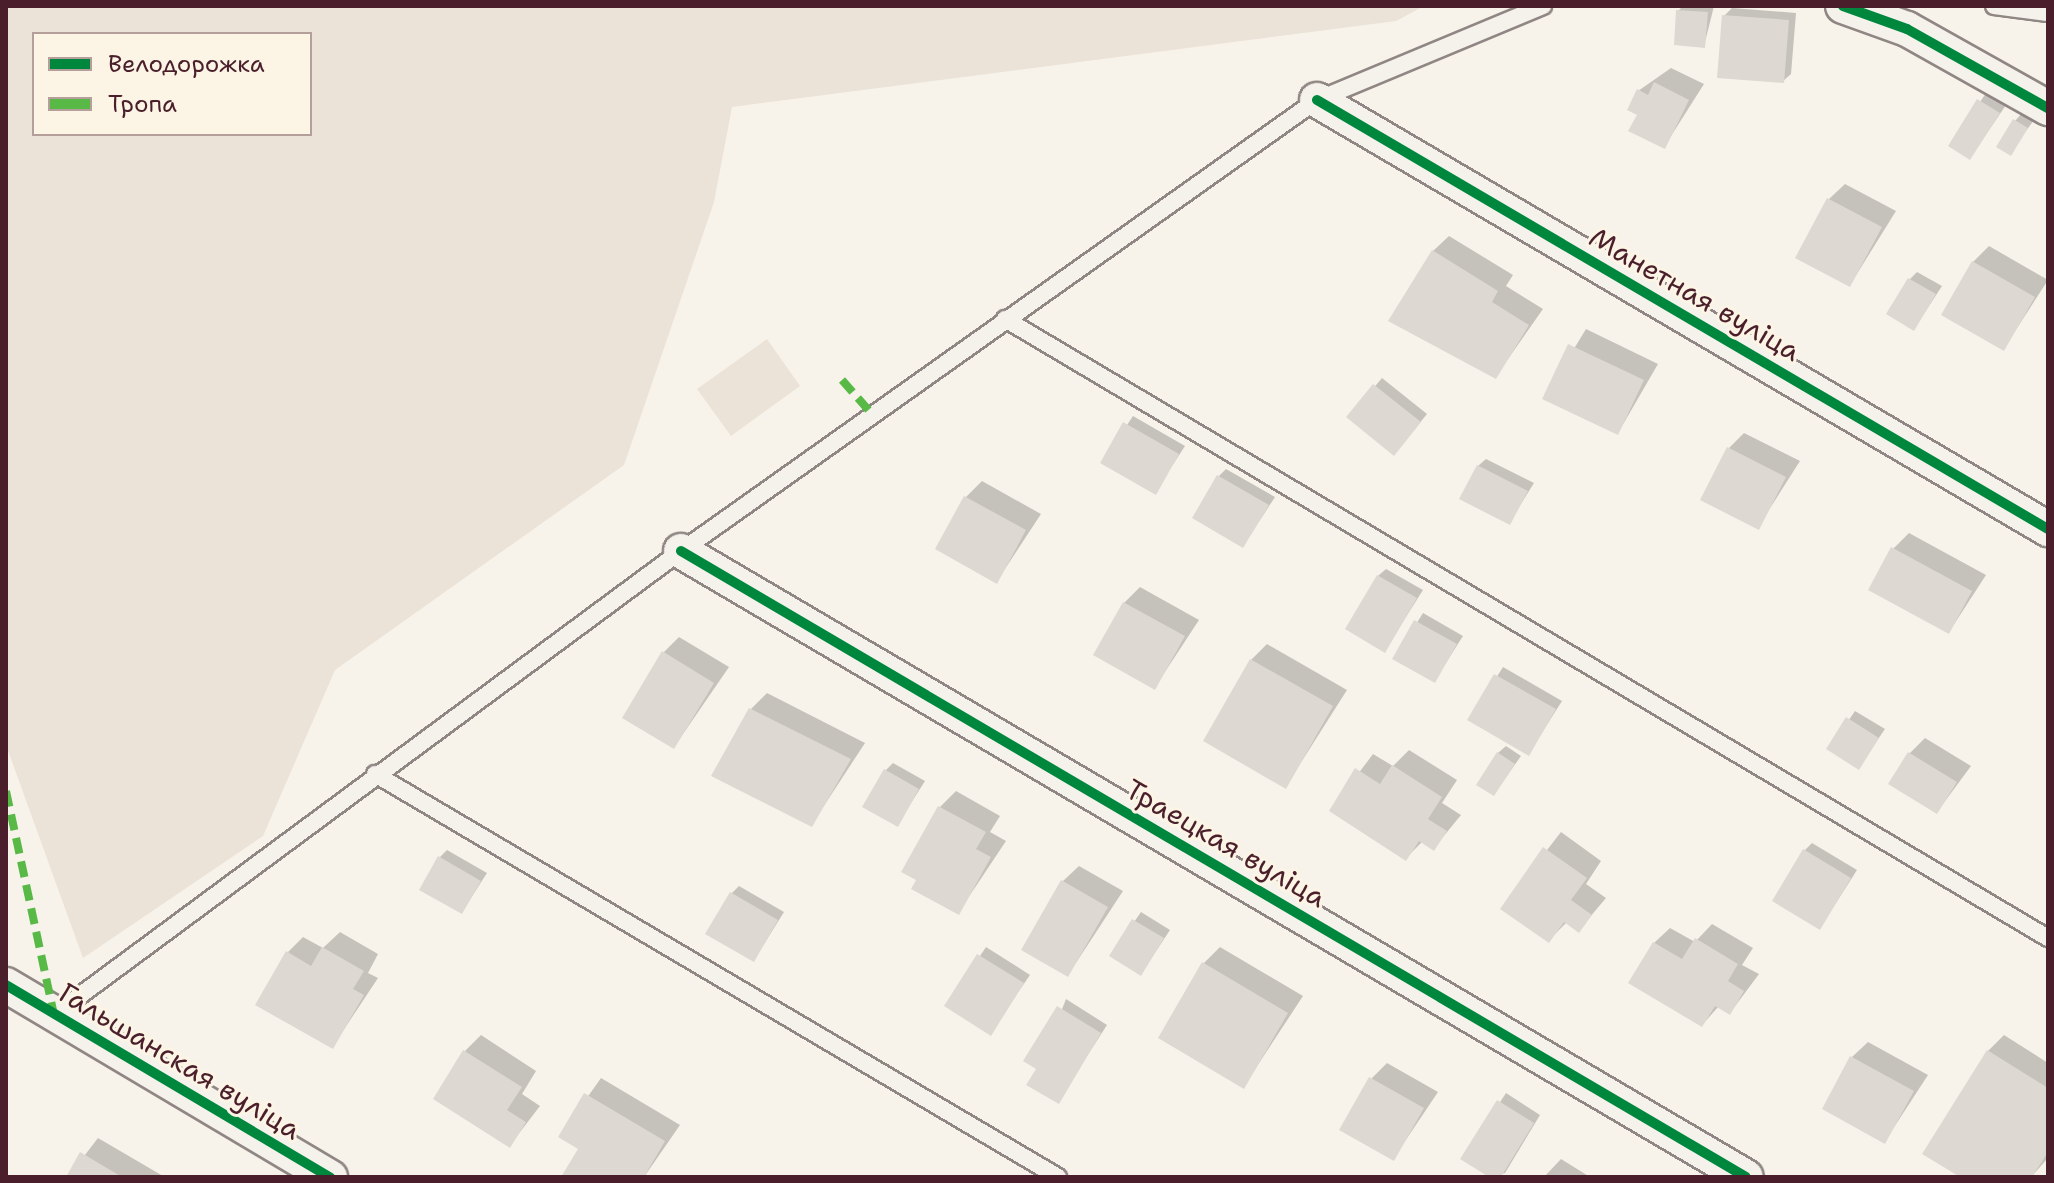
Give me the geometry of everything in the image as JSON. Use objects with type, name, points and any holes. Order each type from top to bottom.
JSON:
[{"type":"street","points":[[1843,6],[1907,29],[2048,108]]},
{"type":"street","name":"Манетная вуліца","points":[[1317,100],[2048,529]]},
{"type":"street","name":"Траецкая вуліца","points":[[681,551],[1746,1177]]},
{"type":"street","name":"Гальшанская вуліца","points":[[6,985],[330,1177]]},
{"type":"lane","points":[[54,1015],[375,774],[681,551],[1317,100],[1543,6]]},
{"type":"lane","points":[[1994,6],[2048,13]]},
{"type":"lane","points":[[1005,319],[2048,938]]},
{"type":"lane","points":[[375,774],[1058,1177]]},
{"type":"shaded area","points":[[6,6],[1424,6],[1396,21],[732,107],[714,202],[624,465],[335,670],[263,836],[83,958],[6,745]]},
{"type":"shaded area","points":[[767,339],[800,386],[731,436],[697,389]]},
{"type":"building","points":[[1676,10],[1708,12],[1705,48],[1674,45]]},
{"type":"building","points":[[1722,15],[1789,20],[1784,83],[1717,78]]},
{"type":"building","points":[[1654,82],[1689,100],[1665,149],[1628,131],[1637,115],[1627,110],[1637,89],[1648,95]]},
{"type":"building","points":[[1977,99],[2000,113],[1970,160],[1948,146]]},
{"type":"building","points":[[2013,119],[2028,128],[2011,156],[1996,147]]},
{"type":"building","points":[[1827,198],[1882,227],[1850,287],[1795,258]]},
{"type":"building","points":[[1432,250],[1498,291],[1492,302],[1529,325],[1496,379],[1388,321]]},
{"type":"building","points":[[1972,261],[2035,297],[2004,351],[1941,315]]},
{"type":"building","points":[[1908,278],[1936,294],[1914,331],[1886,314]]},
{"type":"building","points":[[1568,344],[1644,380],[1618,435],[1542,399]]},
{"type":"building","points":[[1373,384],[1421,422],[1394,456],[1346,417]]},
{"type":"building","points":[[1123,422],[1179,454],[1156,495],[1100,463]]},
{"type":"building","points":[[1727,447],[1786,477],[1759,530],[1700,500]]},
{"type":"building","points":[[1477,465],[1528,491],[1510,525],[1459,499]]},
{"type":"building","points":[[1217,475],[1269,505],[1243,548],[1192,518]]},
{"type":"building","points":[[964,496],[1026,530],[997,584],[935,549]]},
{"type":"building","points":[[1891,547],[1972,591],[1949,634],[1868,590]]},
{"type":"building","points":[[1377,575],[1417,598],[1385,653],[1345,629]]},
{"type":"building","points":[[1123,602],[1185,636],[1155,690],[1093,655]]},
{"type":"building","points":[[1414,620],[1457,644],[1435,683],[1392,659]]},
{"type":"building","points":[[662,651],[714,683],[674,749],[622,718]]},
{"type":"building","points":[[1250,659],[1333,706],[1286,789],[1203,741]]},
{"type":"building","points":[[1494,674],[1556,709],[1529,756],[1467,720]]},
{"type":"building","points":[[749,708],[851,759],[812,827],[711,776]]},
{"type":"building","points":[[1846,717],[1879,738],[1859,770],[1826,749]]},
{"type":"building","points":[[1497,752],[1515,764],[1494,796],[1476,785]]},
{"type":"building","points":[[1908,752],[1957,782],[1937,814],[1888,784]]},
{"type":"building","points":[[1392,765],[1442,797],[1428,819],[1447,831],[1434,851],[1419,841],[1406,861],[1329,811],[1355,768],[1380,784]]},
{"type":"building","points":[[884,769],[919,789],[898,827],[862,807]]},
{"type":"building","points":[[938,806],[986,832],[976,849],[991,857],[959,915],[911,889],[916,880],[901,872]]},
{"type":"building","points":[[1543,847],[1587,878],[1571,900],[1592,915],[1579,933],[1564,922],[1549,943],[1500,909]]},
{"type":"building","points":[[1803,849],[1851,878],[1820,930],[1772,901]]},
{"type":"building","points":[[438,856],[481,881],[462,914],[419,890]]},
{"type":"building","points":[[1061,880],[1108,907],[1068,977],[1021,950]]},
{"type":"building","points":[[730,892],[778,920],[754,962],[705,934]]},
{"type":"building","points":[[1132,919],[1164,938],[1141,976],[1109,956]]},
{"type":"building","points":[[1695,938],[1738,964],[1728,981],[1744,991],[1730,1015],[1715,1006],[1702,1027],[1628,983],[1653,942],[1682,959]]},
{"type":"building","points":[[322,947],[364,971],[353,989],[364,995],[333,1049],[255,1005],[286,951],[311,966]]},
{"type":"building","points":[[977,954],[1024,983],[991,1036],[944,1006]]},
{"type":"building","points":[[1202,962],[1288,1013],[1244,1089],[1158,1038]]},
{"type":"building","points":[[1057,1006],[1101,1033],[1059,1104],[1026,1085],[1036,1069],[1023,1061]]},
{"type":"building","points":[[463,1050],[522,1087],[507,1110],[526,1122],[510,1148],[433,1099]]},
{"type":"building","points":[[1987,1050],[2048,1088],[2048,1152],[2032,1177],[1960,1177],[1922,1154]]},
{"type":"building","points":[[1850,1056],[1914,1091],[1885,1144],[1822,1109]]},
{"type":"building","points":[[1369,1077],[1424,1108],[1394,1161],[1339,1130]]},
{"type":"building","points":[[584,1093],[665,1141],[644,1177],[561,1177],[578,1149],[558,1137]]},
{"type":"building","points":[[1497,1100],[1534,1123],[1501,1177],[1489,1177],[1460,1159]]},
{"type":"building","points":[[80,1152],[122,1177],[66,1177]]},
{"type":"marked path","points":[[842,380],[872,414]]},
{"type":"marked path","points":[[6,791],[54,1014]]},
{"type":"cycle path","points":[[1843,6],[1907,29],[2048,108]]},
{"type":"cycle path","points":[[1317,100],[2048,529]]},
{"type":"cycle path","points":[[681,551],[1746,1177]]},
{"type":"cycle path","points":[[6,985],[330,1177]]}]
